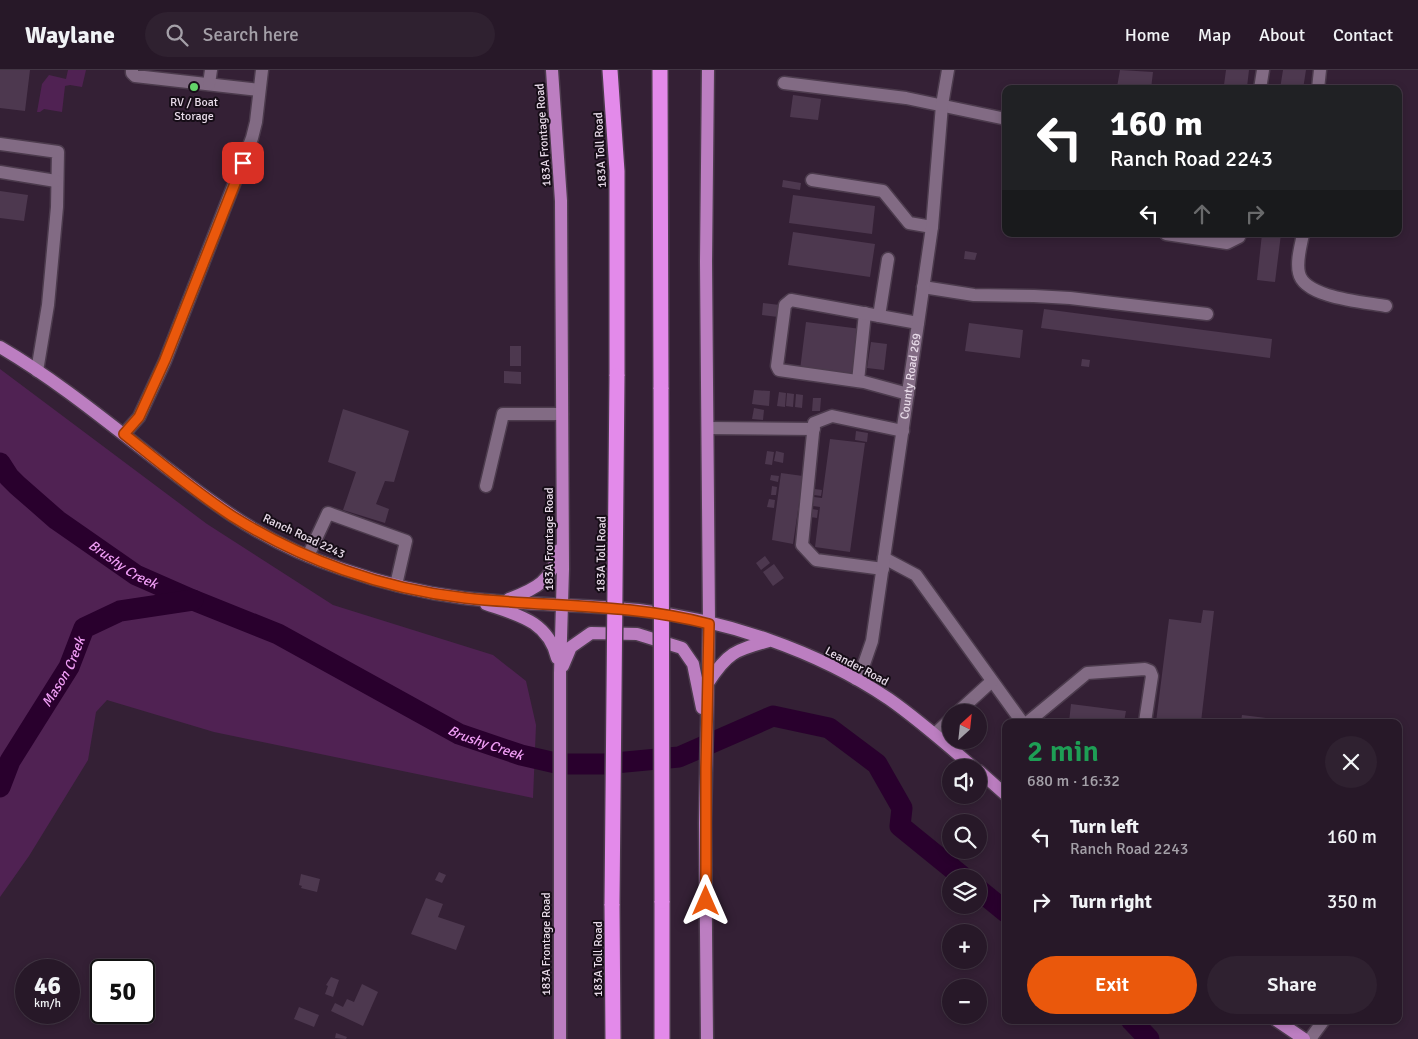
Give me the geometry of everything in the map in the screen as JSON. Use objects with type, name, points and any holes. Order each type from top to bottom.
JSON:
[{"type":"highway","name":"183A Toll Road","points":[[610,70],[617,171],[612,904],[613,1039]]},
{"type":"highway","points":[[660,70],[662,1039]]},
{"type":"main road","name":"183A Frontage Road","points":[[552,70],[561,201],[563,531],[560,673],[560,1039]]},
{"type":"main road","points":[[707,1039],[706,730],[704,686],[709,624],[706,252],[708,70]]},
{"type":"main road","name":"Ranch Road 2243","points":[[0,347],[94,410],[184,482],[231,515],[266,536],[308,556],[342,569],[424,591],[504,601],[656,612],[709,624]]},
{"type":"main road","points":[[504,601],[532,590],[544,581],[557,560],[563,531]]},
{"type":"main road","points":[[472,598],[525,618],[536,625],[553,644],[560,673]]},
{"type":"main road","name":"Leander Road","points":[[709,624],[801,652],[856,679],[887,698],[935,734],[964,759]]},
{"type":"main road","points":[[560,673],[571,647],[591,633],[637,634],[682,648],[693,664],[704,686]]},
{"type":"main road","points":[[704,686],[720,665],[736,651],[770,641]]},
{"type":"main road","points":[[987,778],[1002,791]]},
{"type":"main road","points":[[1282,1024],[1304,1039]]},
{"type":"street","points":[[132,70],[135,76],[260,90]]},
{"type":"street","points":[[209,84],[211,70]]},
{"type":"street","points":[[124,434],[139,417],[185,312],[252,138],[256,122],[262,70]]},
{"type":"street","name":"County Road 269","points":[[856,679],[866,660],[872,640],[932,227],[942,105],[948,70]]},
{"type":"street","points":[[1261,85],[1263,70]]},
{"type":"street","points":[[1318,85],[1320,70]]},
{"type":"street","points":[[784,82],[942,105],[1002,118]]},
{"type":"street","points":[[0,144],[58,152],[56,207],[48,305],[37,371]]},
{"type":"street","points":[[0,172],[56,181]]},
{"type":"street","points":[[812,180],[883,191],[909,223],[932,227]]},
{"type":"street","points":[[1186,237],[1227,243],[1239,237]]},
{"type":"street","points":[[1303,237],[1299,274],[1302,280],[1311,288],[1333,297],[1386,306]]},
{"type":"street","points":[[879,316],[888,259]]},
{"type":"street","points":[[923,287],[974,295],[1070,298],[1207,314]]},
{"type":"street","points":[[908,394],[858,381],[779,370],[777,366],[785,305],[791,300],[918,323]]},
{"type":"street","points":[[858,381],[865,313]]},
{"type":"street","points":[[486,486],[503,414],[562,414]]},
{"type":"street","points":[[903,431],[832,416],[814,423],[802,545],[816,560],[883,564],[916,575],[1020,719]]},
{"type":"street","points":[[708,428],[814,428]]},
{"type":"street","points":[[308,556],[328,512],[406,541],[396,585]]},
{"type":"street","points":[[1032,719],[1087,673],[1145,669],[1150,671],[1152,676],[1145,719]]},
{"type":"street","points":[[967,704],[992,681]]},
{"type":"street","points":[[935,734],[942,727]]},
{"type":"street","points":[[1310,1039],[1321,1024]]},
{"type":"shaded area","points":[[68,70],[86,70],[82,87],[65,86],[62,112],[44,109],[37,112],[42,84],[49,75],[66,79]]},
{"type":"shaded area","points":[[0,369],[207,524],[333,605],[493,655],[526,681],[536,725],[533,798],[214,732],[107,700],[96,712],[88,760],[29,856],[0,897]]},
{"type":"building","points":[[0,70],[30,70],[25,111],[0,108]]},
{"type":"building","points":[[1120,70],[1153,72],[1151,85],[1117,85]]},
{"type":"building","points":[[1226,70],[1249,70],[1247,85],[1224,85]]},
{"type":"building","points":[[1283,70],[1306,70],[1304,85],[1281,85]]},
{"type":"building","points":[[793,95],[821,99],[818,120],[790,117]]},
{"type":"building","points":[[783,180],[801,183],[800,190],[782,187]]},
{"type":"building","points":[[0,191],[28,195],[24,221],[0,218]]},
{"type":"building","points":[[793,195],[875,206],[872,234],[789,223]]},
{"type":"building","points":[[793,232],[875,244],[870,277],[788,265]]},
{"type":"building","points":[[1262,237],[1281,237],[1275,282],[1257,280]]},
{"type":"building","points":[[965,251],[977,253],[975,260],[964,259]]},
{"type":"building","points":[[763,303],[780,305],[778,317],[762,315]]},
{"type":"building","points":[[1044,309],[1272,339],[1270,358],[1041,328]]},
{"type":"building","points":[[806,322],[861,329],[854,377],[800,370]]},
{"type":"building","points":[[969,323],[1023,330],[1020,358],[965,351]]},
{"type":"building","points":[[871,342],[887,344],[884,370],[867,368]]},
{"type":"building","points":[[510,346],[521,346],[521,366],[510,366]]},
{"type":"building","points":[[1082,359],[1090,360],[1089,367],[1081,366]]},
{"type":"building","points":[[504,371],[521,372],[521,384],[504,383]]},
{"type":"building","points":[[754,390],[770,391],[769,406],[752,404]]},
{"type":"building","points":[[779,392],[786,393],[785,407],[777,406]]},
{"type":"building","points":[[787,393],[794,394],[793,407],[786,406]]},
{"type":"building","points":[[796,394],[803,395],[802,408],[795,407]]},
{"type":"building","points":[[813,398],[821,398],[820,411],[812,411]]},
{"type":"building","points":[[754,408],[764,410],[763,420],[752,419]]},
{"type":"building","points":[[343,409],[409,431],[394,482],[385,481],[376,504],[389,509],[385,523],[343,510],[356,472],[328,462]]},
{"type":"building","points":[[856,431],[868,433],[867,442],[855,440]]},
{"type":"building","points":[[830,439],[865,443],[850,552],[815,547],[820,507],[813,506],[814,497],[822,498]]},
{"type":"building","points":[[767,451],[774,452],[772,465],[765,464]]},
{"type":"building","points":[[776,451],[784,453],[783,463],[774,461]]},
{"type":"building","points":[[781,473],[803,476],[793,544],[772,540]]},
{"type":"building","points":[[771,475],[779,476],[778,482],[770,480]]},
{"type":"building","points":[[772,486],[777,487],[776,495],[771,495]]},
{"type":"building","points":[[815,489],[822,490],[821,496],[814,495]]},
{"type":"building","points":[[769,499],[775,500],[774,508],[767,507]]},
{"type":"building","points":[[812,509],[818,510],[817,518],[811,517]]},
{"type":"building","points":[[765,556],[770,563],[761,570],[756,563]]},
{"type":"building","points":[[774,564],[784,578],[773,586],[763,572]]},
{"type":"building","points":[[1203,610],[1214,611],[1201,719],[1156,719],[1169,619],[1201,623]]},
{"type":"building","points":[[1071,704],[1126,711],[1125,719],[1069,719]]},
{"type":"building","points":[[1242,715],[1274,719],[1241,719]]},
{"type":"building","points":[[439,872],[446,875],[442,883],[435,880]]},
{"type":"building","points":[[301,874],[320,879],[317,892],[301,888],[302,886],[299,885]]},
{"type":"building","points":[[426,898],[443,904],[438,917],[465,926],[456,950],[411,934]]},
{"type":"building","points":[[331,977],[339,980],[333,997],[325,994],[328,986],[326,985]]},
{"type":"building","points":[[362,984],[378,992],[363,1026],[331,1011],[335,1003],[343,1007],[347,999],[354,1002]]},
{"type":"building","points":[[299,1007],[319,1015],[314,1027],[294,1019]]},
{"type":"building","points":[[336,1033],[347,1037],[346,1039],[335,1038]]},
{"type":"waterway","name":"Brushy Creek","points":[[0,463],[9,477],[57,520],[136,575],[278,634],[459,734],[521,755],[560,764],[604,764],[679,757],[773,716],[829,728],[877,764],[902,808],[900,826],[953,869]]},
{"type":"waterway","points":[[0,479],[9,477]]},
{"type":"waterway","name":"Mason Creek","points":[[0,787],[10,761],[69,667],[84,628],[120,611],[193,600]]},
{"type":"waterway","name":"Brushy Creek","points":[[987,897],[1002,909]]},
{"type":"waterway","name":"Brushy Creek","points":[[1135,1024],[1149,1039]]},
{"type":"place","name":"RV / Boat Storage","points":[[194,87]]},
{"type":"route","points":[[243,163],[165,360],[139,417],[124,434],[184,482],[231,515],[266,536],[303,554],[382,582],[465,598],[637,610],[674,615],[709,624],[705,823],[706,901]]}]
